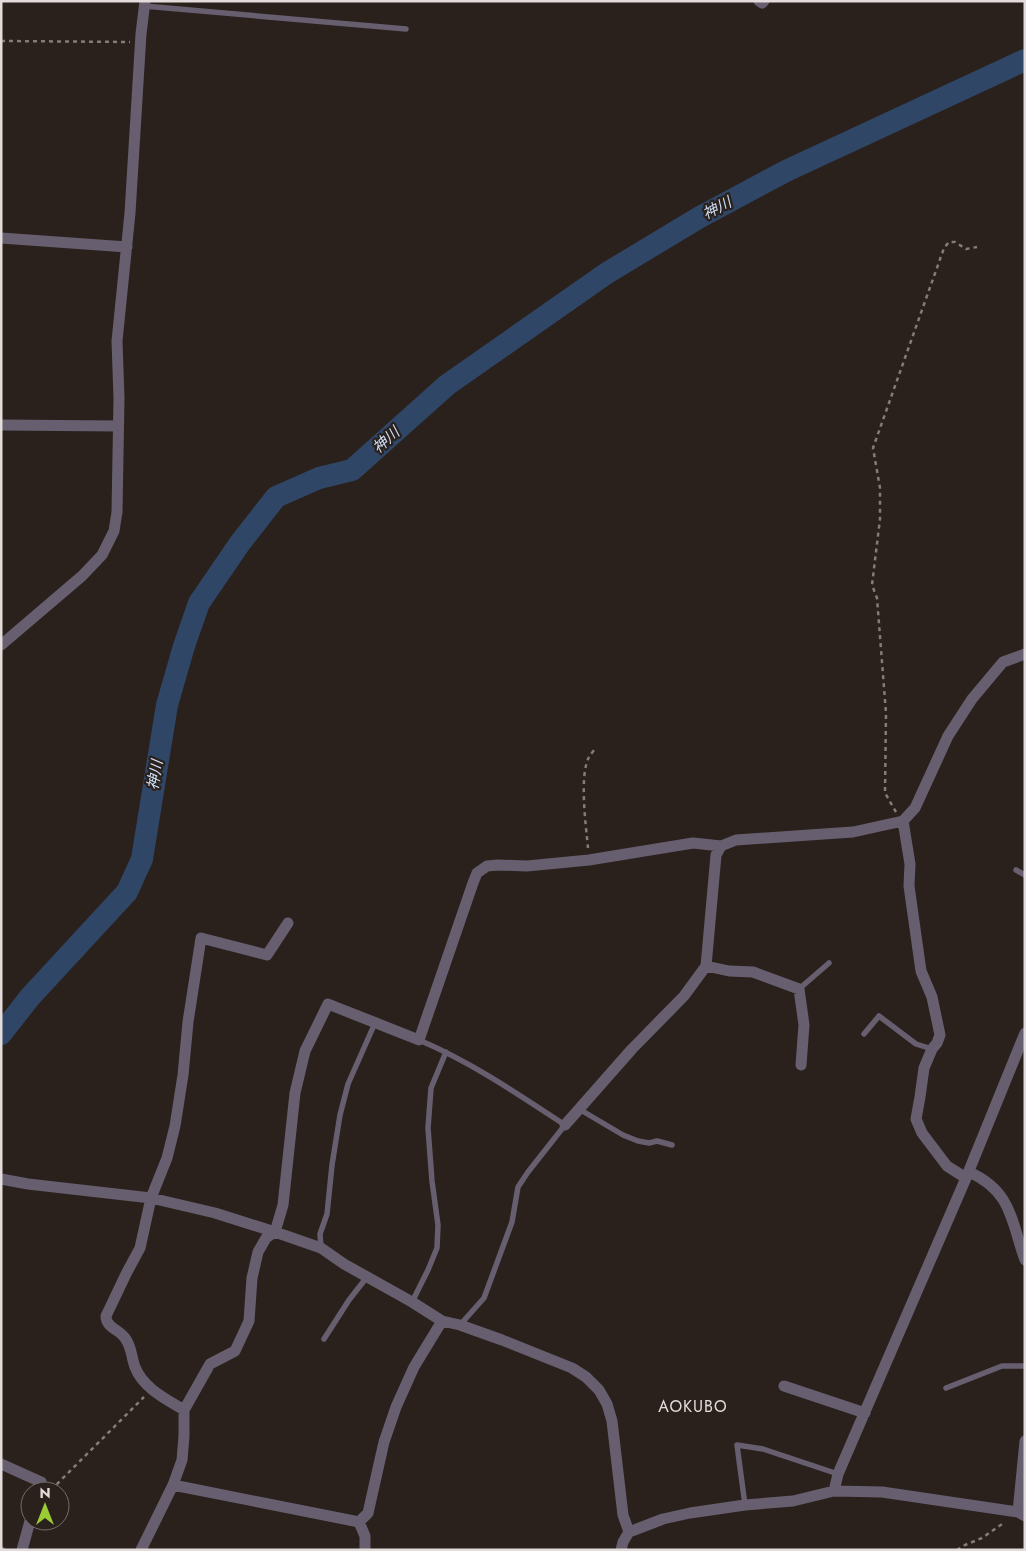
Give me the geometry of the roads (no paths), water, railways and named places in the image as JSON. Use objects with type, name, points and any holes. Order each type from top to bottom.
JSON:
[{"type":"street","points":[[759,1],[762,3],[764,1]]},
{"type":"street","points":[[1,646],[82,576],[102,555],[114,531],[118,512],[119,398],[117,341],[130,213],[144,4]]},
{"type":"street","points":[[1,238],[127,247]]},
{"type":"street","points":[[1,425],[118,426]]},
{"type":"street","points":[[141,1550],[174,1485],[182,1460],[184,1410],[210,1364],[235,1351],[249,1321],[252,1278],[258,1252],[266,1238],[276,1232],[283,1205],[295,1093],[305,1051],[328,1004],[419,1040],[473,883],[477,874],[487,866],[528,866],[589,860],[694,843],[720,846],[736,840],[853,832],[903,821],[915,808],[948,736],[972,699],[1003,662],[1025,654]]},
{"type":"street","points":[[903,821],[910,864],[909,886],[921,971],[932,997],[940,1034],[924,1068],[916,1119],[922,1133],[947,1166],[990,1183],[1006,1204],[1012,1216],[1025,1260]]},
{"type":"street","points":[[565,1125],[632,1049],[684,996],[706,966],[716,855],[720,846]]},
{"type":"street","points":[[184,1410],[152,1389],[143,1380],[135,1367],[128,1342],[123,1335],[110,1327],[106,1321],[106,1316],[140,1248],[151,1198],[167,1158],[183,1075],[201,938],[267,954],[288,923]]},
{"type":"street","points":[[706,966],[729,971],[752,972],[799,989],[804,1025],[800,1066]]},
{"type":"street","points":[[834,1491],[838,1474],[1022,1050],[1025,1033]]},
{"type":"street","points":[[1,1179],[28,1184],[151,1198],[215,1213],[276,1232],[321,1248],[344,1264],[442,1321],[460,1325],[511,1343],[572,1368],[586,1377],[599,1390],[607,1404],[612,1421],[623,1515],[629,1532]]},
{"type":"street","points":[[359,1522],[368,1513],[384,1442],[396,1408],[414,1367],[442,1321]]},
{"type":"street","points":[[784,1386],[865,1413]]},
{"type":"street","points":[[621,1550],[629,1532],[663,1519],[744,1505],[793,1500],[834,1491],[882,1492],[1021,1514],[1025,1441]]},
{"type":"street","points":[[1,1464],[38,1481]]},
{"type":"street","points":[[174,1485],[359,1522]]},
{"type":"street","points":[[359,1522],[365,1536],[366,1550]]},
{"type":"street","points":[[22,1550],[27,1531]]},
{"type":"lane","points":[[144,4],[406,29]]},
{"type":"lane","points":[[1016,870],[1025,875]]},
{"type":"lane","points":[[799,989],[829,963]]},
{"type":"lane","points":[[864,1034],[879,1016],[916,1044],[932,1049]]},
{"type":"lane","points":[[321,1248],[320,1234],[327,1214],[340,1115],[348,1084],[375,1023]]},
{"type":"lane","points":[[419,1040],[446,1052],[495,1080],[565,1125],[518,1187],[512,1222],[484,1298],[460,1325]]},
{"type":"lane","points":[[412,1302],[437,1248],[438,1225],[428,1128],[431,1088],[446,1052]]},
{"type":"lane","points":[[579,1109],[638,1142],[657,1142],[672,1146]]},
{"type":"lane","points":[[324,1339],[349,1300],[367,1277]]},
{"type":"lane","points":[[946,1388],[1002,1366],[1025,1366]]},
{"type":"lane","points":[[744,1505],[737,1445],[763,1448],[838,1474]]},
{"type":"waterway","name":"神川","points":[[1,1034],[30,997],[127,892],[142,859],[167,705],[199,603],[240,543],[276,497],[319,478],[352,470],[447,385],[607,273],[700,217],[786,171],[1025,60]]},
{"type":"district","name":"AOKUBO","points":[[693,1406]]}]
